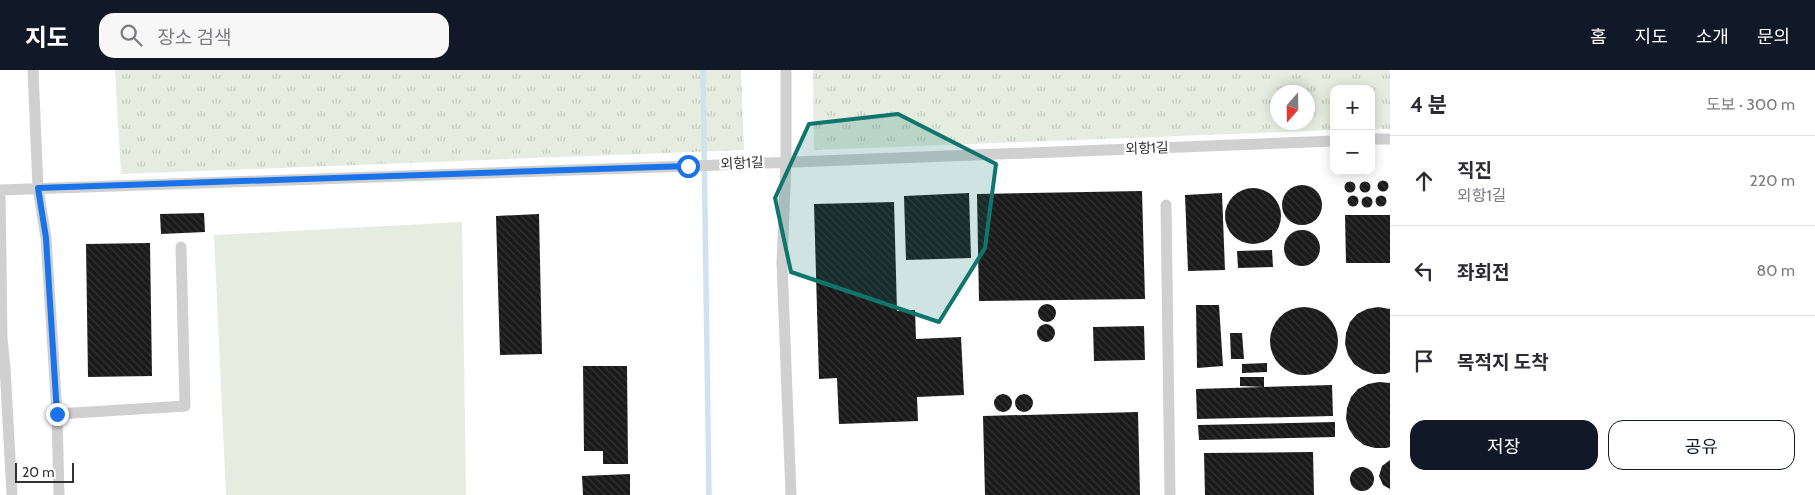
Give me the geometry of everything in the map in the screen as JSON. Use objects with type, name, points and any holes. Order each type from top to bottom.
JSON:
[{"type":"lane","points":[[33,70],[38,188],[46,238],[60,495]]},
{"type":"lane","points":[[786,70],[786,161],[782,263],[791,495]]},
{"type":"lane","points":[[1375,139],[1390,139]]},
{"type":"lane","name":"외항1길","points":[[0,190],[1330,141]]},
{"type":"lane","points":[[0,190],[1,338],[5,367],[12,495]]},
{"type":"lane","points":[[1166,205],[1170,495]]},
{"type":"lane","points":[[57,414],[185,406],[182,247]]},
{"type":"highlighted area","points":[[898,114],[996,164],[985,248],[939,322],[791,272],[775,198],[809,124]]},
{"type":"green space","points":[[115,70],[741,70],[744,150],[121,174]]},
{"type":"green space","points":[[813,70],[1390,70],[1390,129],[1375,129],[1375,85],[1330,85],[1330,130],[814,150]]},
{"type":"green space","points":[[462,222],[466,495],[226,495],[214,235]]},
{"type":"building","points":[[1381,181],[1385,181],[1388,186],[1387,190],[1381,191],[1378,188],[1378,184]]},
{"type":"building","points":[[1348,182],[1352,182],[1355,187],[1354,191],[1348,192],[1345,189],[1345,185]]},
{"type":"building","points":[[1363,182],[1367,182],[1370,187],[1369,191],[1363,192],[1360,189],[1360,185]]},
{"type":"building","points":[[1306,185],[1313,188],[1319,194],[1322,205],[1321,213],[1313,222],[1306,225],[1298,225],[1291,222],[1283,213],[1282,201],[1285,194],[1294,186]]},
{"type":"building","points":[[1253,188],[1264,190],[1273,196],[1279,205],[1281,216],[1279,227],[1273,236],[1264,242],[1253,244],[1242,242],[1233,236],[1227,227],[1225,216],[1227,205],[1233,196],[1242,190]]},
{"type":"building","points":[[1142,191],[1145,299],[979,301],[977,194]]},
{"type":"building","points":[[969,193],[971,258],[906,260],[904,196]]},
{"type":"building","points":[[1222,193],[1225,270],[1188,271],[1185,195]]},
{"type":"building","points":[[1351,196],[1355,196],[1358,201],[1357,205],[1351,206],[1348,203],[1348,199]]},
{"type":"building","points":[[1379,196],[1383,196],[1386,201],[1385,205],[1379,206],[1376,203],[1376,199]]},
{"type":"building","points":[[1365,197],[1369,197],[1372,202],[1371,206],[1365,207],[1362,204],[1362,200]]},
{"type":"building","points":[[894,202],[897,311],[915,310],[916,339],[961,337],[964,395],[917,397],[918,421],[839,424],[837,378],[819,379],[814,204]]},
{"type":"building","points":[[204,213],[205,232],[161,234],[160,214]]},
{"type":"building","points":[[539,214],[542,354],[500,355],[496,216]]},
{"type":"building","points":[[1345,215],[1390,215],[1390,263],[1346,263]]},
{"type":"building","points":[[1302,230],[1309,231],[1315,235],[1319,241],[1319,255],[1315,261],[1309,265],[1302,266],[1295,265],[1289,261],[1285,255],[1284,248],[1285,241],[1289,235],[1295,231]]},
{"type":"building","points":[[150,243],[152,376],[88,377],[86,244]]},
{"type":"building","points":[[1272,250],[1273,267],[1238,268],[1237,251]]},
{"type":"building","points":[[1047,304],[1053,307],[1056,313],[1053,319],[1047,322],[1041,319],[1038,313],[1041,307]]},
{"type":"building","points":[[1196,305],[1219,305],[1223,366],[1197,368]]},
{"type":"building","points":[[1304,307],[1317,310],[1328,317],[1335,328],[1338,341],[1335,354],[1328,365],[1317,372],[1304,375],[1291,372],[1280,365],[1273,354],[1270,341],[1273,328],[1280,317],[1291,310]]},
{"type":"building","points":[[1378,307],[1390,309],[1390,372],[1385,374],[1374,374],[1354,364],[1348,355],[1345,344],[1350,322],[1357,314],[1367,309]]},
{"type":"building","points":[[1046,324],[1052,327],[1055,333],[1052,339],[1046,342],[1040,339],[1037,333],[1040,327]]},
{"type":"building","points":[[1144,326],[1145,360],[1094,361],[1093,327]]},
{"type":"building","points":[[1230,333],[1242,333],[1244,359],[1231,359]]},
{"type":"building","points":[[1267,363],[1267,372],[1242,373],[1242,364]]},
{"type":"building","points":[[583,366],[627,366],[628,464],[603,464],[603,451],[584,451]]},
{"type":"building","points":[[1240,377],[1264,377],[1264,387],[1240,386]]},
{"type":"building","points":[[1390,383],[1390,447],[1386,448],[1364,445],[1355,438],[1349,429],[1346,419],[1351,397],[1358,389],[1368,384]]},
{"type":"building","points":[[1332,385],[1333,416],[1197,419],[1196,389]]},
{"type":"building","points":[[1003,394],[1009,397],[1012,403],[1009,409],[1003,412],[997,409],[994,403],[997,397]]},
{"type":"building","points":[[1024,394],[1030,397],[1033,403],[1030,409],[1024,412],[1018,409],[1015,403],[1018,397]]},
{"type":"building","points":[[1138,412],[1140,495],[985,495],[983,416]]},
{"type":"building","points":[[1335,422],[1335,437],[1199,440],[1198,425]]},
{"type":"building","points":[[1313,452],[1314,495],[1205,495],[1204,453]]},
{"type":"building","points":[[1390,460],[1390,489],[1383,485],[1379,476],[1382,466]]},
{"type":"building","points":[[1362,467],[1371,470],[1374,479],[1371,488],[1362,491],[1353,488],[1350,479],[1353,470]]},
{"type":"building","points":[[630,474],[630,495],[583,495],[582,476]]},
{"type":"waterway","points":[[703,70],[709,495]]},
{"type":"route","points":[[57,414],[46,238],[38,188],[688,166]]}]
